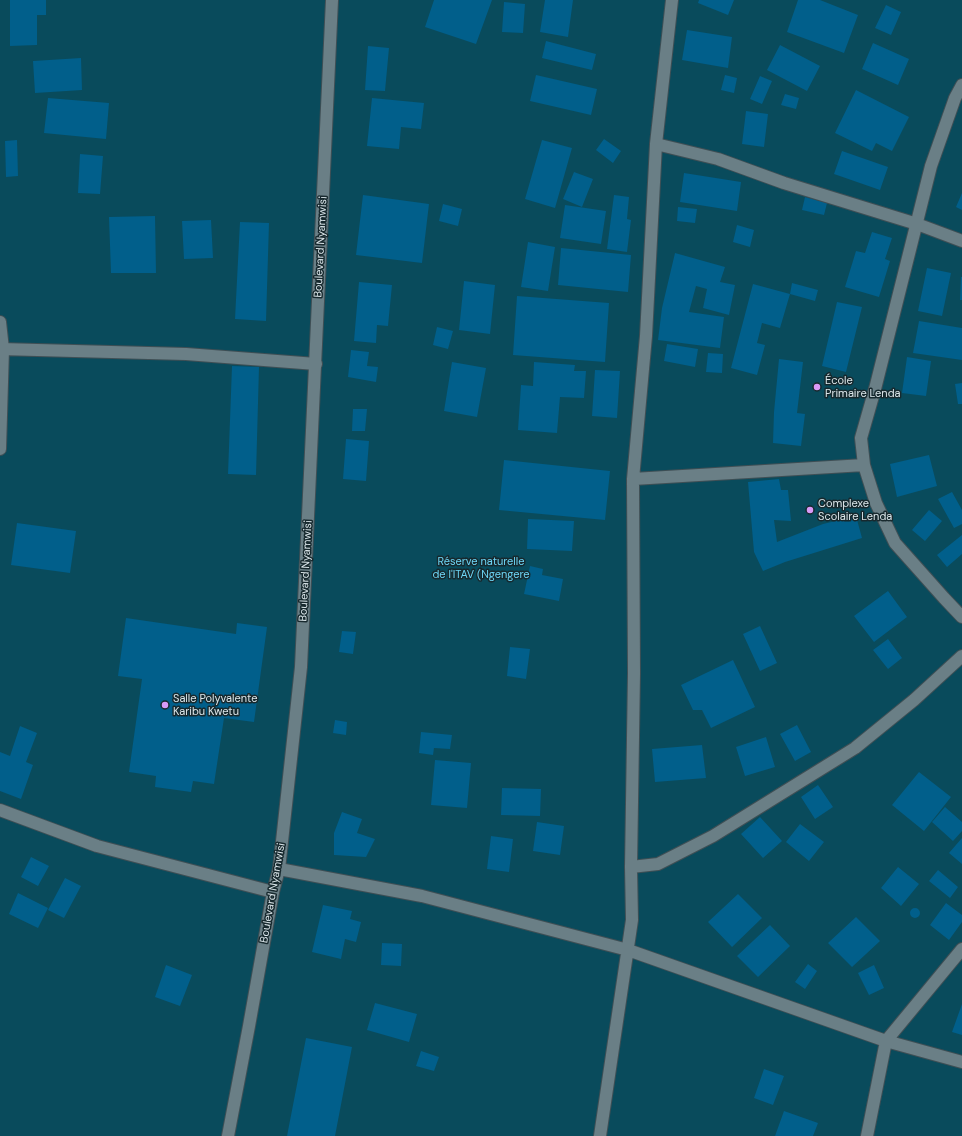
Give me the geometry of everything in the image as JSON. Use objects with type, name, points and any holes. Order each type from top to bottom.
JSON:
[{"type":"street","name":"Boulevard Nyamwisi","points":[[228,1136],[273,892],[279,869],[301,667],[332,0]]},
{"type":"street","points":[[600,1136],[632,920],[631,867],[634,674],[633,479],[646,336],[656,144],[672,0]]},
{"type":"street","points":[[962,85],[955,98],[931,166],[875,389],[861,438],[864,465],[876,503],[894,543],[962,617]]},
{"type":"street","points":[[656,144],[718,160],[784,183],[916,224],[962,240]]},
{"type":"street","points":[[0,322],[0,449]]},
{"type":"street","points":[[1,349],[186,354],[316,364]]},
{"type":"street","points":[[633,479],[864,465]]},
{"type":"street","points":[[631,867],[658,864],[713,836],[855,748],[914,700],[962,656]]},
{"type":"street","points":[[0,810],[97,846],[273,892]]},
{"type":"street","points":[[279,869],[422,896],[628,950],[886,1041],[962,1062]]},
{"type":"street","points":[[867,1136],[886,1041],[962,949]]},
{"type":"green space","name":"Réserve naturelle de l'ITAV (Ngengere","points":[[0,0],[962,0],[962,1136],[0,1136]]},
{"type":"building","points":[[10,0],[46,0],[46,15],[37,15],[37,45],[10,46]]},
{"type":"building","points":[[434,0],[492,0],[476,44],[425,27]]},
{"type":"building","points":[[545,0],[573,0],[568,37],[540,32]]},
{"type":"building","points":[[699,0],[734,0],[728,15],[698,3]]},
{"type":"building","points":[[798,0],[820,0],[858,15],[844,53],[787,32]]},
{"type":"building","points":[[504,2],[525,4],[523,33],[502,32]]},
{"type":"building","points":[[886,5],[901,12],[891,35],[875,28]]},
{"type":"building","points":[[687,30],[732,37],[728,68],[682,60]]},
{"type":"building","points":[[546,41],[596,54],[592,70],[542,58]]},
{"type":"building","points":[[873,43],[909,59],[898,85],[862,69]]},
{"type":"building","points":[[780,45],[820,66],[807,91],[767,70]]},
{"type":"building","points":[[368,46],[389,48],[385,91],[365,90]]},
{"type":"building","points":[[81,58],[82,90],[35,93],[33,61]]},
{"type":"building","points":[[536,75],[597,89],[591,115],[530,101]]},
{"type":"building","points":[[725,75],[737,78],[734,93],[721,90]]},
{"type":"building","points":[[760,76],[772,81],[762,104],[750,99]]},
{"type":"building","points":[[856,90],[909,117],[892,151],[876,143],[872,151],[835,133]]},
{"type":"building","points":[[785,94],[799,98],[796,109],[781,105]]},
{"type":"building","points":[[48,98],[109,103],[106,139],[44,133]]},
{"type":"building","points":[[372,98],[424,103],[421,129],[401,127],[399,149],[367,146]]},
{"type":"building","points":[[746,111],[768,114],[764,147],[742,144]]},
{"type":"building","points":[[604,139],[621,151],[613,163],[596,150]]},
{"type":"building","points":[[17,140],[18,176],[6,177],[5,141]]},
{"type":"building","points":[[542,140],[572,148],[555,208],[525,199]]},
{"type":"building","points":[[842,151],[888,167],[880,190],[834,174]]},
{"type":"building","points":[[80,154],[103,156],[100,194],[78,193]]},
{"type":"building","points":[[574,172],[593,179],[582,207],[563,199]]},
{"type":"building","points":[[684,173],[741,182],[737,211],[680,202]]},
{"type":"building","points":[[962,193],[962,210],[956,207]]},
{"type":"building","points":[[363,195],[429,204],[422,263],[356,255]]},
{"type":"building","points":[[614,195],[629,197],[627,219],[631,220],[627,252],[607,249]]},
{"type":"building","points":[[805,197],[827,203],[824,215],[802,210]]},
{"type":"building","points":[[443,204],[462,209],[458,226],[439,221]]},
{"type":"building","points":[[565,205],[606,211],[601,244],[560,238]]},
{"type":"building","points":[[678,207],[697,209],[695,223],[677,221]]},
{"type":"building","points":[[155,216],[156,273],[111,273],[109,217]]},
{"type":"building","points":[[211,220],[213,258],[184,259],[182,221]]},
{"type":"building","points":[[240,222],[269,223],[266,321],[235,319]]},
{"type":"building","points":[[737,225],[754,230],[750,247],[733,242]]},
{"type":"building","points":[[872,232],[892,238],[885,259],[890,261],[879,297],[845,287],[856,251],[865,253]]},
{"type":"building","points":[[528,242],[555,247],[548,291],[521,287]]},
{"type":"building","points":[[561,248],[631,255],[628,292],[558,285]]},
{"type":"building","points":[[675,253],[725,267],[720,282],[735,285],[729,315],[703,308],[707,289],[696,286],[689,312],[724,317],[720,348],[658,340],[662,308]]},
{"type":"building","points":[[927,268],[951,273],[942,316],[918,311]]},
{"type":"building","points":[[961,277],[962,300],[960,300]]},
{"type":"building","points":[[464,281],[495,285],[490,334],[459,330]]},
{"type":"building","points":[[359,282],[392,285],[388,326],[377,325],[376,343],[354,341]]},
{"type":"building","points":[[792,283],[818,290],[815,301],[790,294]]},
{"type":"building","points":[[753,284],[790,294],[780,328],[762,323],[757,343],[765,345],[757,375],[731,368]]},
{"type":"building","points":[[517,296],[609,303],[605,362],[513,355]]},
{"type":"building","points":[[837,302],[862,307],[846,372],[822,366]]},
{"type":"building","points":[[919,321],[962,328],[962,360],[913,353]]},
{"type":"building","points":[[437,327],[453,331],[448,349],[433,345]]},
{"type":"building","points":[[667,344],[698,349],[695,367],[664,361]]},
{"type":"building","points":[[351,350],[369,352],[367,366],[378,367],[376,382],[348,377]]},
{"type":"building","points":[[708,353],[723,354],[722,373],[706,372]]},
{"type":"building","points":[[907,357],[931,361],[926,396],[902,393]]},
{"type":"building","points":[[779,359],[803,362],[797,413],[805,414],[801,446],[773,443],[774,412]]},
{"type":"building","points":[[452,362],[486,368],[477,417],[444,411]]},
{"type":"building","points":[[534,362],[575,365],[574,371],[586,371],[584,398],[560,397],[557,433],[518,430],[521,385],[533,386]]},
{"type":"building","points":[[232,366],[259,367],[256,475],[228,474]]},
{"type":"building","points":[[595,370],[620,371],[617,418],[592,416]]},
{"type":"building","points":[[962,383],[962,404],[958,404],[955,384]]},
{"type":"building","points":[[353,409],[367,409],[365,431],[352,431]]},
{"type":"building","points":[[346,439],[369,441],[366,481],[343,479]]},
{"type":"building","points":[[929,455],[937,486],[897,497],[890,464]]},
{"type":"building","points":[[504,460],[610,471],[605,520],[499,510]]},
{"type":"building","points":[[779,479],[781,490],[788,490],[791,521],[774,520],[777,542],[823,524],[856,516],[862,538],[785,562],[763,571],[754,552],[748,482]]},
{"type":"building","points":[[952,492],[962,510],[962,524],[954,528],[938,499]]},
{"type":"building","points":[[929,510],[942,521],[925,541],[912,530]]},
{"type":"building","points":[[528,519],[574,521],[572,551],[527,549]]},
{"type":"building","points":[[17,523],[76,531],[70,573],[11,565]]},
{"type":"building","points":[[962,535],[962,554],[947,567],[937,555]]},
{"type":"building","points":[[530,566],[543,569],[542,575],[563,579],[559,601],[524,594]]},
{"type":"building","points":[[888,591],[907,617],[874,642],[854,616]]},
{"type":"building","points":[[126,618],[236,634],[237,623],[267,627],[254,722],[224,718],[214,784],[193,781],[191,792],[155,787],[156,776],[129,772],[142,679],[118,676]]},
{"type":"building","points":[[760,626],[777,663],[760,671],[743,634]]},
{"type":"building","points":[[342,631],[356,632],[353,654],[339,652]]},
{"type":"building","points":[[888,639],[902,658],[888,669],[873,650]]},
{"type":"building","points":[[510,647],[530,649],[526,679],[507,676]]},
{"type":"building","points":[[733,660],[755,707],[711,728],[702,710],[693,710],[681,685]]},
{"type":"building","points":[[335,720],[347,722],[346,735],[333,733]]},
{"type":"building","points":[[797,725],[811,752],[795,761],[780,734]]},
{"type":"building","points":[[20,726],[37,733],[26,762],[33,765],[21,799],[0,791],[0,752],[10,756]]},
{"type":"building","points":[[421,732],[452,735],[450,749],[434,748],[433,755],[419,753]]},
{"type":"building","points":[[766,737],[775,767],[745,776],[736,747]]},
{"type":"building","points":[[702,745],[706,778],[655,782],[652,749]]},
{"type":"building","points":[[435,760],[471,763],[467,808],[431,805]]},
{"type":"building","points":[[919,772],[951,797],[924,831],[892,805]]},
{"type":"building","points":[[818,785],[833,807],[815,819],[801,797]]},
{"type":"building","points":[[502,788],[541,789],[540,816],[501,815]]},
{"type":"building","points":[[945,807],[962,822],[962,831],[953,841],[932,822]]},
{"type":"building","points":[[342,812],[362,819],[357,833],[375,839],[366,857],[334,855],[334,833]]},
{"type":"building","points":[[760,817],[782,841],[763,858],[741,834]]},
{"type":"building","points":[[537,822],[564,826],[560,855],[533,851]]},
{"type":"building","points":[[800,824],[824,842],[809,861],[786,842]]},
{"type":"building","points":[[491,836],[513,839],[509,872],[487,869]]},
{"type":"building","points":[[962,838],[962,864],[949,853]]},
{"type":"building","points":[[31,857],[49,866],[38,886],[21,877]]},
{"type":"building","points":[[898,867],[919,884],[901,906],[881,888]]},
{"type":"building","points":[[938,870],[958,887],[950,898],[929,881]]},
{"type":"building","points":[[65,878],[81,886],[64,918],[48,910]]},
{"type":"building","points":[[18,893],[48,908],[38,928],[9,914]]},
{"type":"building","points":[[738,894],[762,918],[732,947],[708,922]]},
{"type":"building","points":[[946,903],[962,915],[962,922],[949,940],[930,925]]},
{"type":"building","points":[[323,905],[352,911],[350,919],[361,922],[356,942],[345,939],[341,959],[312,952]]},
{"type":"building","points":[[913,908],[917,908],[919,909],[919,917],[913,918],[910,915],[910,911]]},
{"type":"building","points":[[856,917],[880,941],[852,967],[828,943]]},
{"type":"building","points":[[770,925],[790,946],[758,977],[737,956]]},
{"type":"building","points":[[382,943],[402,944],[401,966],[381,965]]},
{"type":"building","points":[[808,964],[817,971],[805,989],[795,982]]},
{"type":"building","points":[[166,965],[192,975],[180,1006],[155,997]]},
{"type":"building","points":[[874,965],[884,988],[869,995],[858,973]]},
{"type":"building","points":[[375,1003],[417,1014],[409,1042],[367,1030]]},
{"type":"building","points":[[962,1004],[962,1035],[952,1032]]},
{"type":"building","points":[[306,1038],[352,1047],[335,1136],[287,1136]]},
{"type":"building","points":[[421,1051],[439,1057],[434,1071],[416,1066]]},
{"type":"building","points":[[764,1069],[784,1076],[773,1105],[754,1098]]},
{"type":"building","points":[[784,1111],[818,1123],[813,1136],[775,1136]]},
{"type":"place","name":"École Primaire Lenda","points":[[817,387]]},
{"type":"place","name":"Complexe Scolaire Lenda","points":[[810,510]]},
{"type":"place","name":"Salle Polyvalente Karibu Kwetu","points":[[165,705]]}]
